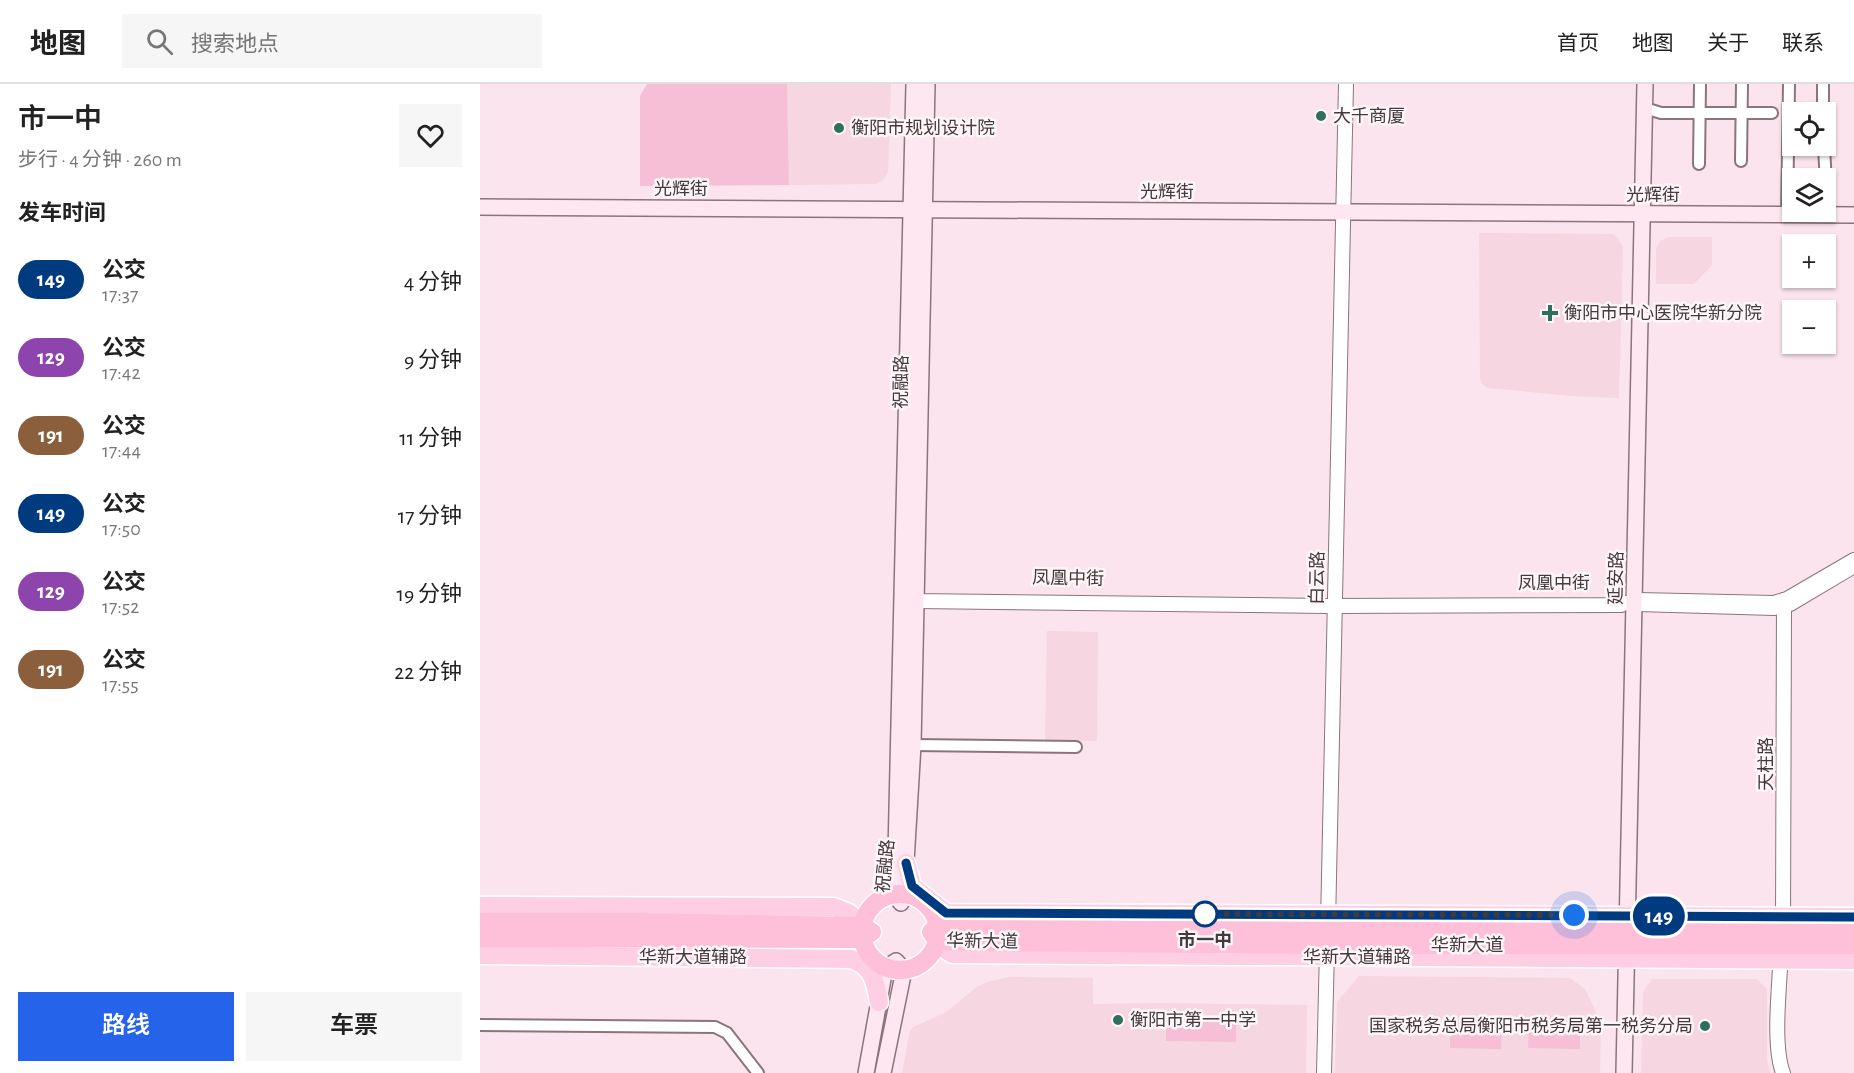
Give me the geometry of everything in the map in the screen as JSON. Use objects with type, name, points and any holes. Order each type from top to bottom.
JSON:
[{"type":"highway","points":[[913,897],[926,906],[935,918],[935,933],[918,957],[895,966],[875,961],[867,951],[866,915],[884,898],[900,898],[913,897]]},
{"type":"highway","points":[[480,922],[630,914],[866,933]]},
{"type":"highway","name":"华新大道","points":[[1782,937],[1854,928]]},
{"type":"highway","points":[[480,938],[866,933]]},
{"type":"highway","name":"华新大道","points":[[935,933],[1782,937],[1854,945]]},
{"type":"main road","name":"祝融路","points":[[900,898],[911,598],[918,213],[914,84]]},
{"type":"main road","name":"祝融路","points":[[918,213],[927,84]]},
{"type":"main road","name":"延安路","points":[[1624,1073],[1623,936],[1638,217],[1636,84]]},
{"type":"main road","name":"延安路","points":[[1638,217],[1645,84]]},
{"type":"main road","name":"光辉街","points":[[480,207],[918,213]]},
{"type":"main road","name":"光辉街","points":[[480,213],[1339,215],[1854,221]]},
{"type":"main road","name":"光辉街","points":[[1836,214],[1854,215]]},
{"type":"main road","name":"光辉街","points":[[1638,217],[1782,215]]},
{"type":"main road","name":"祝融路","points":[[900,898],[906,863],[913,745],[911,598]]},
{"type":"main road","name":"华新大道辅路","points":[[906,863],[912,886],[946,913],[1325,936]]},
{"type":"main road","points":[[480,906],[630,914]]},
{"type":"main road","name":"华新大道辅路","points":[[935,933],[943,948],[952,954],[1325,936],[1782,937],[1854,917]]},
{"type":"main road","name":"延安路","points":[[1615,1073],[1623,936]]},
{"type":"main road","name":"华新大道辅路","points":[[1782,937],[1854,960]]},
{"type":"main road","name":"华新大道辅路","points":[[480,956],[851,959],[867,966],[876,984],[879,1002]]},
{"type":"main road","points":[[866,1073],[879,1002],[895,966]]},
{"type":"main road","points":[[883,1073],[895,966]]},
{"type":"street","name":"白云路","points":[[1324,1073],[1339,215],[1338,84]]},
{"type":"street","name":"白云路","points":[[1339,215],[1346,84]]},
{"type":"street","points":[[1699,164],[1700,84]]},
{"type":"street","points":[[1741,161],[1742,84]]},
{"type":"street","points":[[1789,84],[1789,102]]},
{"type":"street","points":[[1823,102],[1824,84]]},
{"type":"street","points":[[1645,108],[1661,113],[1772,113]]},
{"type":"street","name":"凤凰中街","points":[[1785,602],[1854,560]]},
{"type":"street","name":"凤凰中街","points":[[911,598],[1331,603],[1630,602],[1638,600],[1774,603],[1785,602],[1854,566]]},
{"type":"street","name":"天柱路","points":[[1783,1073],[1778,1046],[1782,937],[1785,602]]},
{"type":"street","points":[[913,745],[1076,747]]},
{"type":"street","name":"白云路","points":[[1318,1073],[1325,936]]},
{"type":"street","points":[[480,1025],[715,1027],[727,1033],[758,1073]]},
{"type":"shaded area","points":[[647,84],[787,84],[789,185],[640,186],[640,96]]},
{"type":"shaded area","name":"衡阳市规划设计院","points":[[787,84],[891,84],[888,172],[883,180],[875,184],[789,185]]},
{"type":"shaded area","name":"衡阳市中心医院华新分院","points":[[1479,233],[1613,234],[1618,238],[1623,248],[1619,398],[1488,388],[1482,384],[1480,378]]},
{"type":"shaded area","points":[[1669,237],[1712,237],[1712,265],[1694,284],[1656,284],[1656,248],[1660,241]]},
{"type":"shaded area","points":[[1047,631],[1098,632],[1097,741],[1045,740]]},
{"type":"shaded area","points":[[1359,976],[1570,978],[1585,989],[1601,1022],[1600,1073],[1335,1073],[1337,1002]]},
{"type":"shaded area","name":"衡阳市第一中学","points":[[1011,977],[1093,978],[1093,1004],[1307,1005],[1306,1073],[902,1073],[910,1031],[913,1027],[945,1013],[978,986]]},
{"type":"shaded area","name":"国家税务总局衡阳市税务局第一税务分局","points":[[1652,979],[1756,979],[1767,989],[1767,1060],[1770,1073],[1641,1073],[1643,992]]},
{"type":"shaded area","points":[[1166,1018],[1236,1018],[1236,1042],[1166,1041]]},
{"type":"shaded area","points":[[1450,1019],[1502,1021],[1501,1049],[1450,1048]]},
{"type":"shaded area","points":[[1529,1020],[1580,1021],[1580,1049],[1528,1048]]},
{"type":"bus line","name":"149","points":[[906,863],[912,886],[946,913],[1854,917]]},
{"type":"place","name":"大千商厦","points":[[1321,116]]},
{"type":"place","name":"衡阳市规划设计院","points":[[839,128]]},
{"type":"place","name":"衡阳市中心医院华新分院","points":[[1550,313]]},
{"type":"place","name":"市一中","points":[[1205,914]]},
{"type":"place","name":"衡阳市第一中学","points":[[1118,1020]]},
{"type":"place","name":"国家税务总局衡阳市税务局第一税务分局","points":[[1705,1026]]},
{"type":"route","points":[[1205,914],[1574,915]]}]
